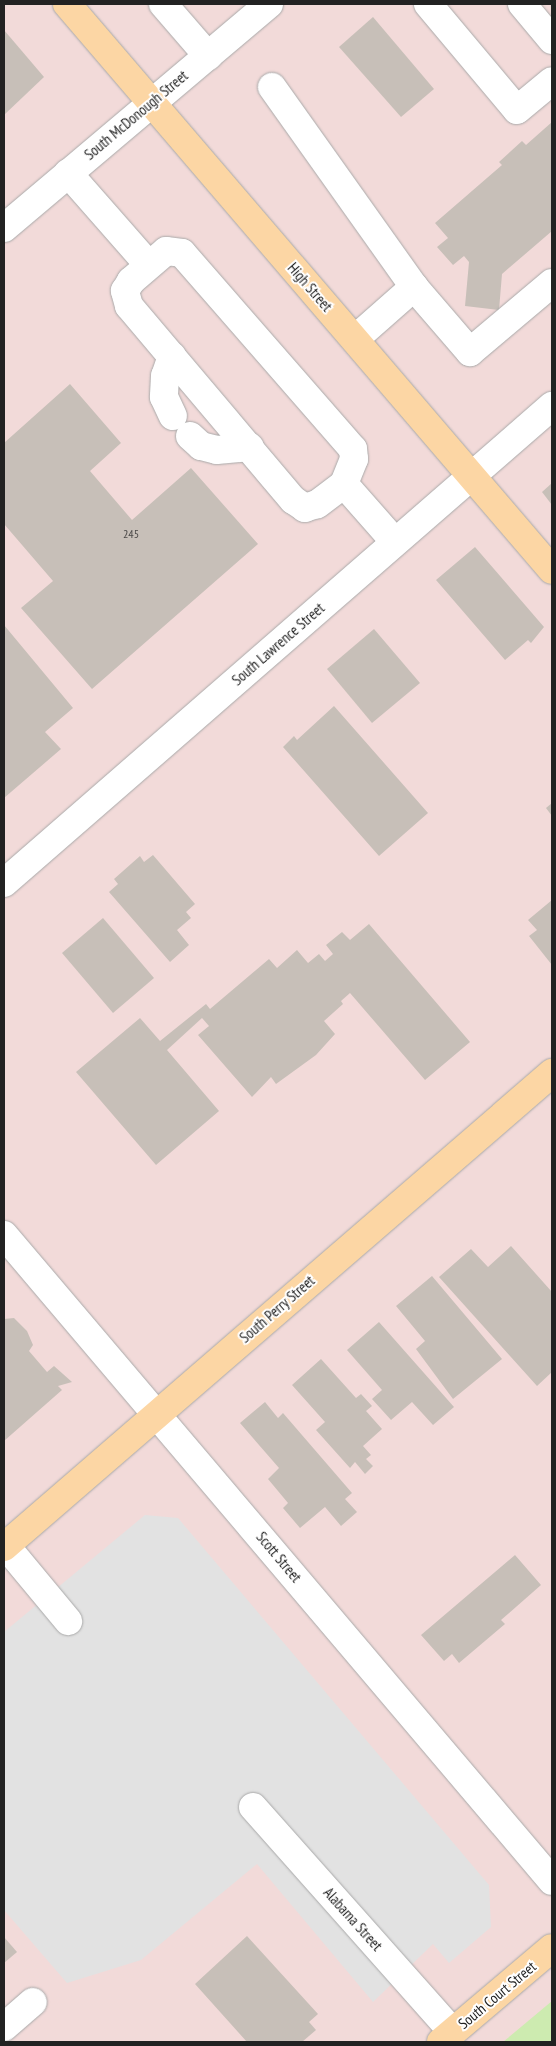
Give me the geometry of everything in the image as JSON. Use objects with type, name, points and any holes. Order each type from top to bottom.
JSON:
[{"type":"main road","name":"High Street","points":[[68,4],[552,570]]},
{"type":"main road","name":"South Perry Street","points":[[4,1546],[552,1073]]},
{"type":"main road","name":"South Court Street","points":[[447,2037],[552,1948]]},
{"type":"street","points":[[164,4],[208,56]]},
{"type":"street","name":"South McDonough Street","points":[[4,228],[269,4]]},
{"type":"street","points":[[428,4],[517,110],[552,81]]},
{"type":"street","points":[[522,4],[552,40]]},
{"type":"street","points":[[272,87],[414,287],[470,352],[552,283]]},
{"type":"street","points":[[68,173],[148,264]]},
{"type":"street","points":[[166,251],[182,253],[347,438],[353,449],[354,459],[344,484],[317,504],[305,508],[292,500],[250,447],[129,306],[125,291],[148,264],[166,251]]},
{"type":"street","points":[[355,340],[414,287]]},
{"type":"street","points":[[172,356],[165,376],[164,397],[182,426],[201,446],[217,450],[250,447]]},
{"type":"street","name":"South Lawrence Street","points":[[4,883],[552,406]]},
{"type":"street","points":[[344,484],[395,542]]},
{"type":"street","name":"Scott Street","points":[[4,1235],[552,1881]]},
{"type":"street","points":[[4,1546],[68,1621]]},
{"type":"street","name":"Alabama Street","points":[[252,1807],[447,2037]]},
{"type":"street","points":[[4,2027],[33,2002]]},
{"type":"shaded area","points":[[4,4],[552,4],[552,2042],[4,2042]]},
{"type":"shaded area","points":[[145,1515],[178,1518],[489,1885],[491,1927],[449,1963],[433,1944],[373,2002],[257,1864],[141,1960],[67,1983],[4,1910],[4,1632]]},
{"type":"green space","points":[[552,2001],[552,2042],[503,2042]]},
{"type":"building","points":[[373,17],[434,89],[401,117],[339,47]]},
{"type":"building","points":[[4,30],[44,77],[4,115]]},
{"type":"building","points":[[552,122],[552,231],[502,274],[499,310],[465,306],[469,262],[464,256],[453,265],[437,247],[448,238],[435,223],[502,165],[499,162],[522,141],[526,145]]},
{"type":"building","points":[[70,384],[121,443],[90,471],[132,520],[191,468],[258,544],[92,689],[21,608],[53,581],[4,524],[4,443]]},
{"type":"building","points":[[552,483],[552,505],[542,492]]},
{"type":"building","points":[[475,547],[544,627],[531,643],[528,640],[505,660],[436,580]]},
{"type":"building","points":[[4,625],[73,708],[45,732],[61,749],[4,798]]},
{"type":"building","points":[[374,629],[420,683],[372,723],[327,669]]},
{"type":"building","points":[[334,706],[428,813],[379,856],[283,747],[294,736],[297,740]]},
{"type":"building","points":[[552,803],[552,816],[546,808]]},
{"type":"building","points":[[153,855],[195,904],[186,912],[191,918],[177,930],[189,945],[170,962],[109,892],[118,884],[114,879],[140,856],[144,862]]},
{"type":"building","points":[[552,900],[552,965],[529,936],[537,930],[528,920]]},
{"type":"building","points":[[103,918],[154,978],[113,1013],[62,953]]},
{"type":"building","points":[[369,924],[470,1042],[425,1080],[350,993],[341,1001],[343,1004],[324,1021],[335,1034],[316,1055],[276,1084],[271,1077],[252,1097],[198,1035],[209,1026],[202,1018],[167,1050],[219,1111],[156,1165],[76,1072],[140,1018],[160,1041],[206,1004],[210,1009],[269,959],[277,968],[297,950],[308,963],[319,954],[325,961],[333,954],[326,945],[342,932],[350,940]]},
{"type":"building","points":[[511,1246],[552,1292],[552,1372],[537,1386],[439,1277],[471,1249],[488,1267]]},
{"type":"building","points":[[432,1276],[502,1359],[453,1399],[416,1349],[425,1341],[396,1306]]},
{"type":"building","points":[[14,1318],[27,1331],[33,1345],[29,1351],[47,1372],[54,1366],[72,1382],[58,1386],[62,1390],[4,1441],[4,1319]]},
{"type":"building","points":[[379,1322],[454,1407],[433,1425],[412,1402],[391,1420],[372,1399],[382,1390],[347,1350]]},
{"type":"building","points":[[321,1359],[356,1398],[361,1394],[372,1406],[366,1411],[382,1429],[363,1446],[371,1455],[366,1459],[373,1466],[365,1474],[355,1462],[350,1468],[316,1430],[325,1422],[292,1385]]},
{"type":"building","points":[[265,1402],[278,1418],[283,1413],[352,1493],[345,1499],[357,1512],[341,1526],[325,1507],[300,1528],[283,1508],[288,1503],[268,1479],[279,1468],[240,1423]]},
{"type":"building","points":[[515,1555],[541,1585],[501,1620],[505,1624],[459,1663],[452,1654],[444,1661],[421,1635]]},
{"type":"building","points":[[247,1936],[318,2014],[309,2022],[316,2030],[302,2042],[247,2042],[195,1984]]},
{"type":"building","points":[[4,1937],[17,1952],[4,1963]]}]
